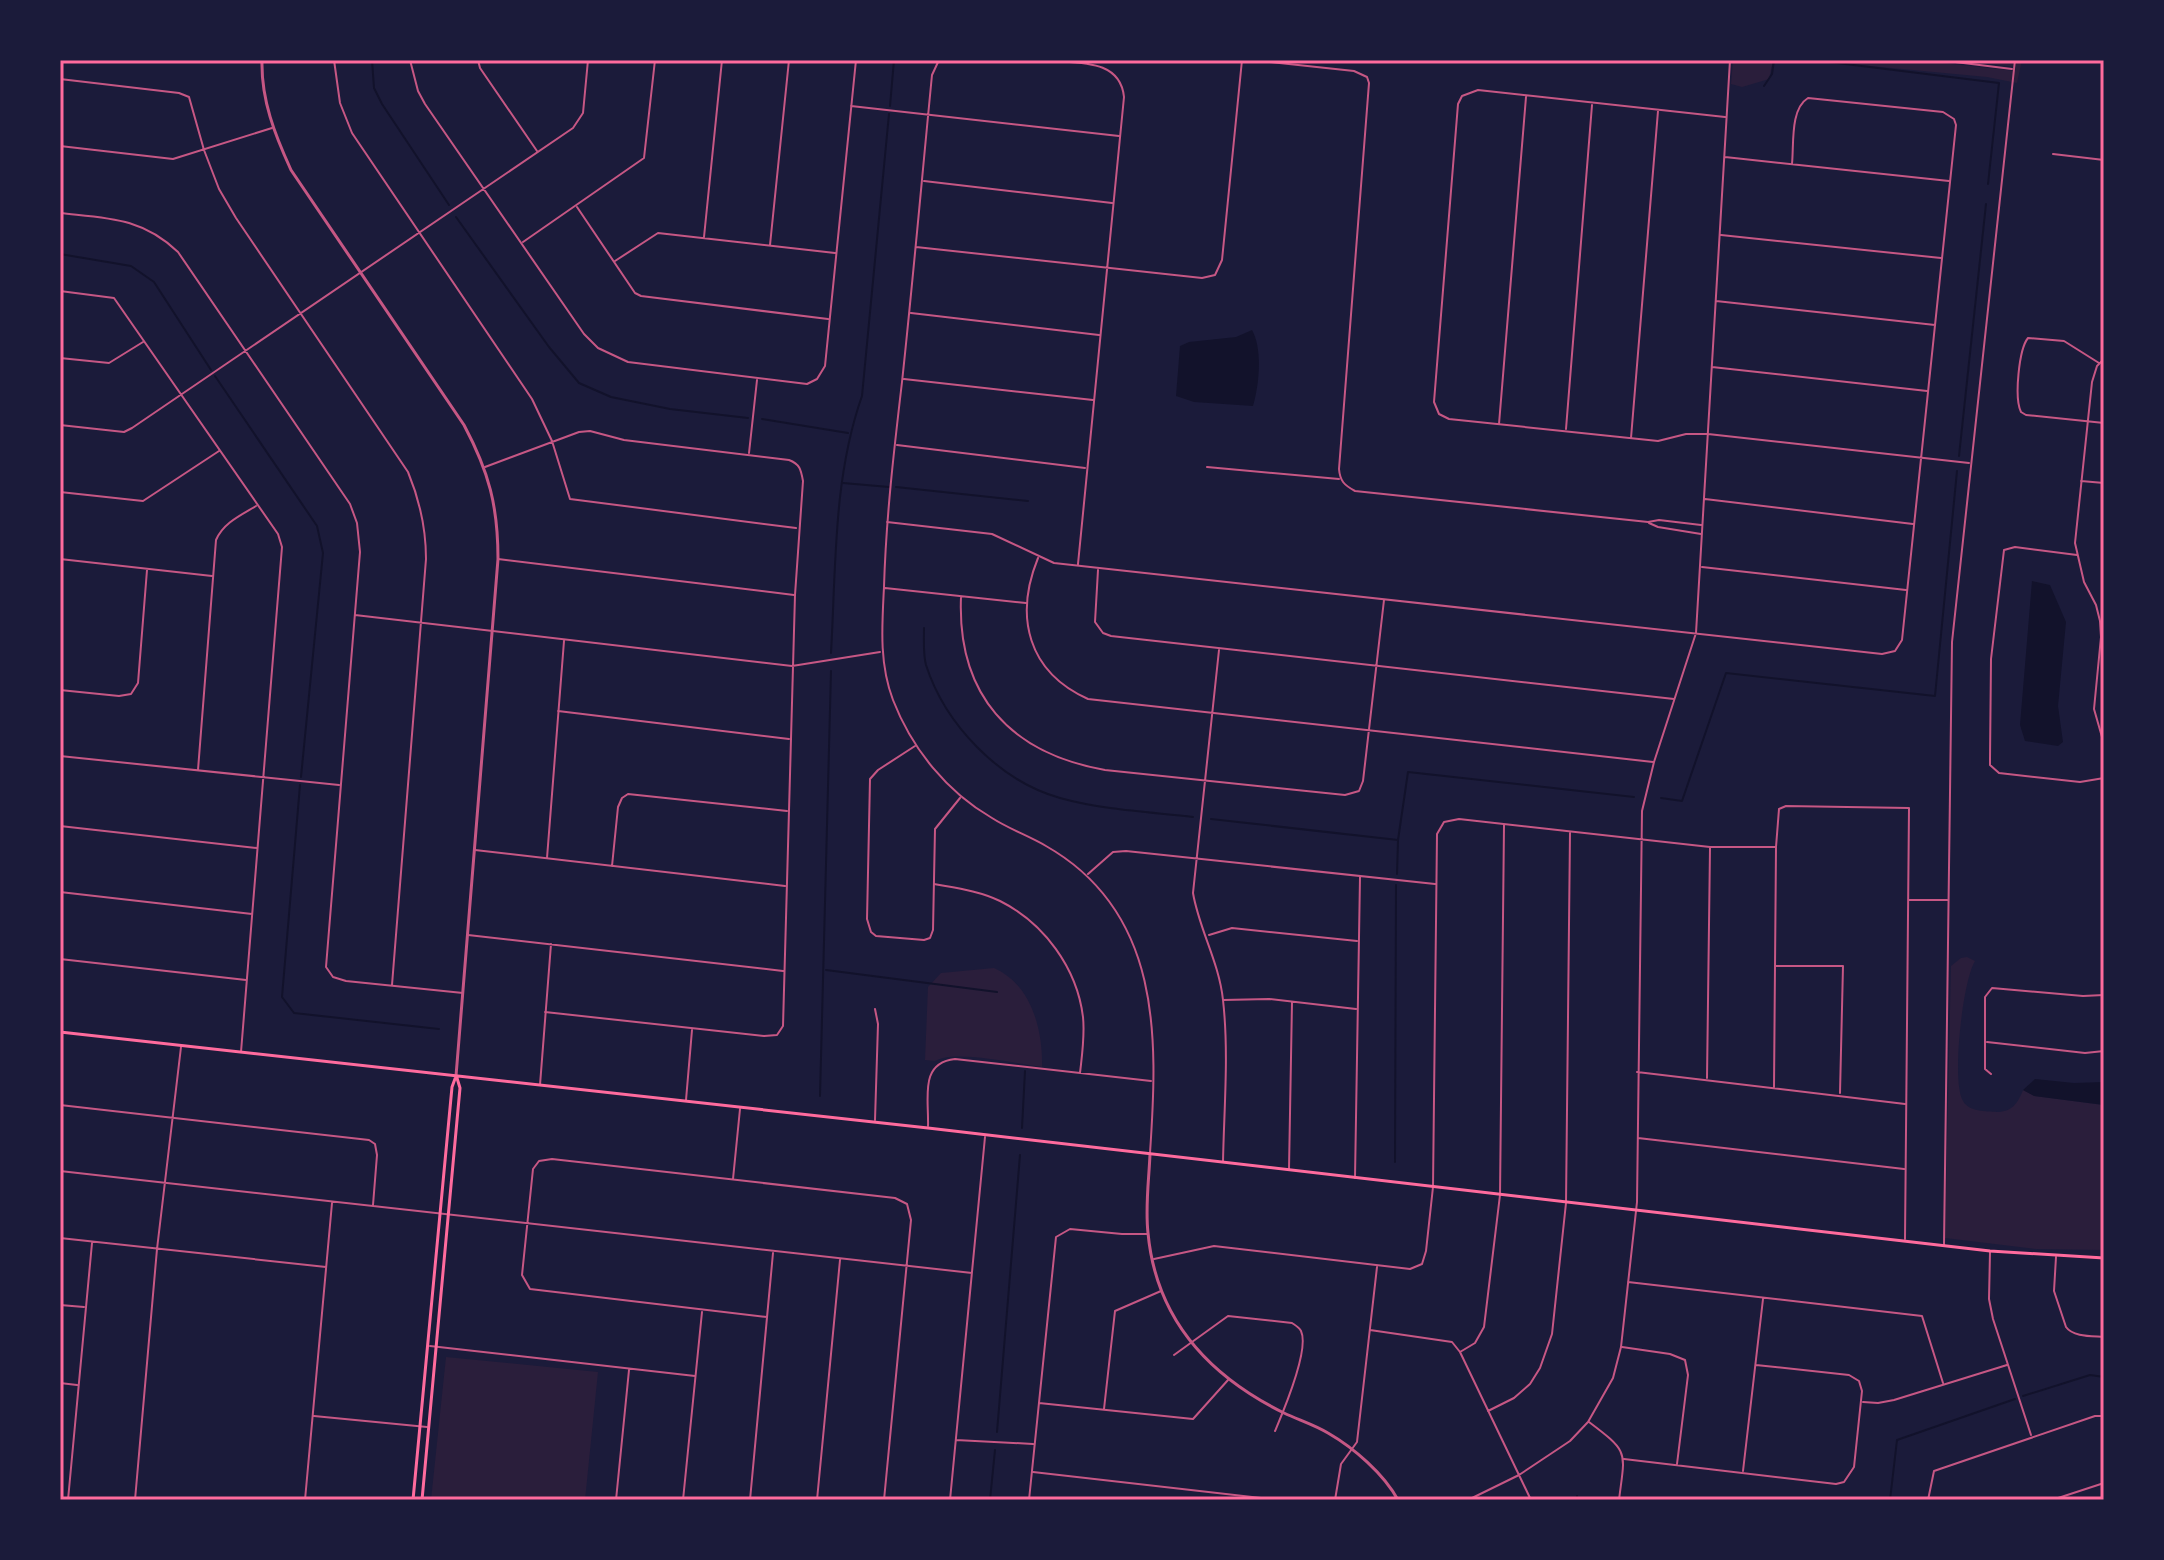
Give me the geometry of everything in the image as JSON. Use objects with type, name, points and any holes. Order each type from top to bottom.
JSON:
[{"type":"main road","points":[[60,1032],[928,1128],[1944,1246],[2056,1257],[2104,1258]]},
{"type":"main road","points":[[413,1500],[439,1214],[452,1087],[456,1076]]},
{"type":"main road","points":[[422,1500],[460,1088],[456,1076]]},
{"type":"street","points":[[262,60],[264,93],[272,128],[291,170],[464,425],[485,467],[498,531],[456,1076]]},
{"type":"street","points":[[334,60],[340,103],[352,133],[532,399],[552,441],[570,499],[797,528]]},
{"type":"street","points":[[410,60],[418,91],[484,189],[584,334],[612,357],[628,362],[807,384],[817,379],[823,371],[856,60]]},
{"type":"street","points":[[478,60],[480,68],[537,152]]},
{"type":"street","points":[[60,425],[124,432],[484,189],[580,122],[588,60]]},
{"type":"street","points":[[522,243],[644,158],[655,60]]},
{"type":"street","points":[[704,237],[722,60]]},
{"type":"street","points":[[770,245],[789,60]]},
{"type":"street","points":[[939,60],[932,75],[887,522],[882,652],[886,679],[916,745],[961,797],[992,818],[1048,847],[1086,876],[1113,909],[1130,937],[1150,997],[1153,1032],[1148,1234],[1162,1291],[1175,1319],[1191,1342],[1228,1380],[1329,1434],[1373,1470],[1398,1500]]},
{"type":"street","points":[[1043,60],[1102,67],[1114,73],[1123,83],[1124,97],[1078,566]]},
{"type":"street","points":[[915,246],[1106,269],[1202,278],[1215,275],[1219,271],[1242,60]]},
{"type":"street","points":[[1250,60],[1354,71],[1362,73],[1369,83],[1340,480]]},
{"type":"street","points":[[1468,1500],[1519,1475],[1570,1441],[1588,1422],[1613,1378],[1621,1347],[1636,1211],[1643,802],[1696,633],[1730,60]]},
{"type":"street","points":[[1939,60],[2013,69]]},
{"type":"street","points":[[1944,1246],[1952,642],[2015,60]]},
{"type":"street","points":[[60,79],[179,93],[189,97],[219,189],[408,472],[419,500],[426,533],[422,622],[392,985]]},
{"type":"street","points":[[1726,117],[1478,90],[1462,96],[1458,104],[1434,402],[1439,414],[1449,419],[1658,441],[1686,434],[1708,434],[1970,464]]},
{"type":"street","points":[[1499,424],[1526,96]]},
{"type":"street","points":[[887,522],[992,534],[1054,563],[1882,654],[1895,651],[1902,640],[1915,524],[1956,131],[1954,119],[1943,112],[1808,98],[1797,111],[1792,164]]},
{"type":"street","points":[[1566,431],[1592,103]]},
{"type":"street","points":[[851,106],[1120,136]]},
{"type":"street","points":[[1631,438],[1658,110]]},
{"type":"street","points":[[60,146],[173,159],[272,128]]},
{"type":"street","points":[[2053,154],[2104,160]]},
{"type":"street","points":[[1724,157],[1950,182]]},
{"type":"street","points":[[922,180],[1113,203]]},
{"type":"street","points":[[577,207],[635,293],[641,296],[829,319]]},
{"type":"street","points":[[60,213],[128,221],[156,233],[178,252],[350,504],[357,523],[360,552],[326,967],[333,977],[346,981],[463,993]]},
{"type":"street","points":[[614,262],[658,233],[836,253]]},
{"type":"street","points":[[1720,235],[1942,258]]},
{"type":"street","points":[[60,291],[114,298],[278,534],[282,547],[241,1052]]},
{"type":"street","points":[[1716,301],[1936,325]]},
{"type":"street","points":[[909,313],[1100,335]]},
{"type":"street","points":[[2099,363],[2064,341],[2028,338],[2023,346],[2017,401],[2021,412],[2026,415],[2104,423]]},
{"type":"street","points":[[60,358],[109,363],[144,341]]},
{"type":"street","points":[[2104,359],[2094,373],[2076,529],[2077,555],[2100,621],[2094,709],[2104,744]]},
{"type":"street","points":[[1712,367],[1928,391]]},
{"type":"street","points":[[749,455],[758,378]]},
{"type":"street","points":[[902,379],[1094,401]]},
{"type":"street","points":[[485,467],[552,441],[590,431],[624,440],[789,460],[801,470],[803,481],[797,528],[783,1026],[777,1035],[764,1036],[545,1012]]},
{"type":"street","points":[[895,445],[1087,468]]},
{"type":"street","points":[[60,492],[143,501],[220,451]]},
{"type":"street","points":[[1207,467],[1340,480],[1355,491],[1703,525]]},
{"type":"street","points":[[2081,481],[2104,483]]},
{"type":"street","points":[[1704,499],[1915,524]]},
{"type":"street","points":[[198,770],[216,540],[219,531],[257,505]]},
{"type":"street","points":[[1648,522],[1658,527],[1702,534]]},
{"type":"street","points":[[2077,555],[2015,547],[2004,550],[1991,659],[1990,765],[1999,773],[2080,782],[2104,778]]},
{"type":"street","points":[[1039,556],[1031,577],[1027,603],[1028,625],[1039,659],[1047,671],[1071,691],[1088,699],[1654,762]]},
{"type":"street","points":[[60,559],[213,576]]},
{"type":"street","points":[[498,559],[795,595]]},
{"type":"street","points":[[1700,567],[1907,590]]},
{"type":"street","points":[[1098,568],[1093,612],[1095,622],[1103,633],[1219,649],[1675,699]]},
{"type":"street","points":[[60,690],[119,696],[131,694],[138,683],[147,570]]},
{"type":"street","points":[[884,588],[1027,603]]},
{"type":"street","points":[[961,597],[960,623],[965,653],[974,678],[1001,720],[1019,737],[1044,752],[1075,764],[1345,795],[1359,791],[1363,781],[1384,599]]},
{"type":"street","points":[[355,615],[792,666],[882,652]]},
{"type":"street","points":[[547,858],[564,640]]},
{"type":"street","points":[[1219,649],[1193,893],[1223,1000],[1223,1163]]},
{"type":"street","points":[[558,711],[790,739]]},
{"type":"street","points":[[916,745],[878,770],[870,779],[867,925],[876,936],[930,938],[933,930],[935,829],[961,797]]},
{"type":"street","points":[[60,756],[341,785]]},
{"type":"street","points":[[612,866],[618,807],[628,794],[789,811]]},
{"type":"street","points":[[1774,1087],[1779,809],[1786,806],[1909,808],[1905,1241]]},
{"type":"street","points":[[1153,1260],[1214,1246],[1410,1269],[1422,1264],[1433,1187],[1437,834],[1444,822],[1459,819],[1710,847],[1776,847]]},
{"type":"street","points":[[1460,1352],[1475,1343],[1484,1327],[1500,1195],[1504,825]]},
{"type":"street","points":[[60,826],[258,848]]},
{"type":"street","points":[[1488,1411],[1514,1398],[1530,1384],[1552,1334],[1566,1203],[1570,831]]},
{"type":"street","points":[[1707,1079],[1710,847]]},
{"type":"street","points":[[475,850],[787,887]]},
{"type":"street","points":[[1086,876],[1113,852],[1436,884]]},
{"type":"street","points":[[1355,1178],[1360,876]]},
{"type":"street","points":[[934,884],[1000,901],[1028,919],[1047,937],[1068,970],[1083,1016],[1080,1074]]},
{"type":"street","points":[[60,892],[253,914]]},
{"type":"street","points":[[1909,900],[1948,900]]},
{"type":"street","points":[[1207,935],[1232,928],[1358,941]]},
{"type":"street","points":[[468,935],[784,971]]},
{"type":"street","points":[[540,1085],[551,943]]},
{"type":"street","points":[[60,959],[247,980]]},
{"type":"street","points":[[1776,966],[1843,966],[1839,1094]]},
{"type":"street","points":[[1991,1074],[1985,1069],[1985,997],[1992,988],[2104,995]]},
{"type":"street","points":[[1223,1000],[1247,998],[1357,1009]]},
{"type":"street","points":[[1289,1170],[1292,1002]]},
{"type":"street","points":[[875,1009],[878,1024],[875,1123]]},
{"type":"street","points":[[685,1101],[692,1029]]},
{"type":"street","points":[[1986,1042],[2085,1053],[2104,1051]]},
{"type":"street","points":[[135,1500],[157,1249],[181,1045]]},
{"type":"street","points":[[928,1128],[929,1076],[941,1060],[1152,1081]]},
{"type":"street","points":[[1637,1072],[1906,1104]]},
{"type":"street","points":[[60,1105],[369,1140],[375,1144],[377,1155],[373,1206]]},
{"type":"street","points":[[733,1179],[741,1108]]},
{"type":"street","points":[[950,1500],[986,1135]]},
{"type":"street","points":[[1638,1138],[1905,1169]]},
{"type":"street","points":[[767,1317],[530,1289],[522,1275],[533,1169],[544,1159],[733,1179],[901,1200],[907,1204],[911,1211],[907,1266],[884,1500]]},
{"type":"street","points":[[60,1171],[972,1273]]},
{"type":"street","points":[[305,1500],[332,1202]]},
{"type":"street","points":[[1029,1500],[1052,1251],[1056,1237],[1070,1229],[1148,1234]]},
{"type":"street","points":[[60,1238],[327,1267]]},
{"type":"street","points":[[68,1500],[92,1242]]},
{"type":"street","points":[[750,1500],[773,1251]]},
{"type":"street","points":[[1990,1251],[1989,1299],[2031,1436]]},
{"type":"street","points":[[2056,1257],[2054,1291],[2069,1332],[2104,1337]]},
{"type":"street","points":[[817,1500],[840,1259]]},
{"type":"street","points":[[1335,1500],[1341,1464],[1357,1442],[1377,1266]]},
{"type":"street","points":[[1628,1282],[1922,1316],[1943,1383]]},
{"type":"street","points":[[1104,1410],[1115,1311],[1162,1291]]},
{"type":"street","points":[[1743,1473],[1763,1298]]},
{"type":"street","points":[[60,1305],[85,1308]]},
{"type":"street","points":[[683,1500],[702,1310]]},
{"type":"street","points":[[1174,1355],[1228,1316],[1292,1323],[1300,1329],[1302,1338],[1297,1374],[1275,1431]]},
{"type":"street","points":[[1370,1330],[1452,1342],[1460,1352],[1531,1500]]},
{"type":"street","points":[[427,1346],[695,1376]]},
{"type":"street","points":[[1621,1347],[1670,1354],[1685,1360],[1688,1375],[1677,1465]]},
{"type":"street","points":[[1861,1402],[1878,1403],[2008,1364]]},
{"type":"street","points":[[1624,1459],[1836,1484],[1844,1482],[1854,1467],[1861,1402],[1859,1381],[1849,1375],[1756,1365]]},
{"type":"street","points":[[616,1500],[629,1369]]},
{"type":"street","points":[[1038,1403],[1193,1419],[1228,1380]]},
{"type":"street","points":[[60,1383],[78,1385]]},
{"type":"street","points":[[313,1416],[429,1427]]},
{"type":"street","points":[[1928,1500],[1934,1471],[2031,1436],[2104,1416]]},
{"type":"street","points":[[1588,1422],[1619,1444],[1624,1459],[1619,1500]]},
{"type":"street","points":[[956,1440],[1034,1444]]},
{"type":"street","points":[[1032,1472],[1279,1500]]},
{"type":"street","points":[[2052,1500],[2104,1483]]},
{"type":"shaded area","points":[[1733,60],[1773,60],[1769,79],[1742,87],[1731,84]]},
{"type":"shaded area","points":[[1807,60],[1917,60],[2015,71],[2016,67],[1960,60],[2022,60],[2017,83],[1987,77]]},
{"type":"shaded area","points":[[1252,330],[1258,347],[1259,368],[1253,406],[1194,402],[1176,396],[1180,346],[1189,342],[1236,337]]},
{"type":"shaded area","points":[[2032,581],[2050,585],[2066,622],[2058,706],[2063,742],[2058,746],[2025,741],[2020,725]]},
{"type":"shaded area","points":[[1967,957],[1975,961],[1966,988],[1958,1053],[1963,1101],[1973,1109],[2002,1112],[2014,1106],[2023,1090],[2035,1096],[2104,1105],[2104,1250],[2036,1249],[1945,1238],[1951,966]]},
{"type":"shaded area","points":[[994,968],[1007,975],[1026,996],[1037,1023],[1042,1067],[956,1056],[925,1060],[928,987],[941,973]]},
{"type":"shaded area","points":[[2035,1079],[2104,1082],[2104,1105],[2034,1096],[2023,1090]]},
{"type":"shaded area","points":[[446,1357],[598,1372],[585,1500],[431,1500]]},
{"type":"waterway","points":[[372,60],[374,88],[382,104],[449,205]]},
{"type":"waterway","points":[[890,106],[894,60]]},
{"type":"waterway","points":[[1764,86],[1772,74],[1774,60]]},
{"type":"waterway","points":[[1813,60],[1999,83],[1988,184]]},
{"type":"waterway","points":[[831,653],[841,491],[862,396],[889,114]]},
{"type":"waterway","points":[[1959,456],[1986,204]]},
{"type":"waterway","points":[[456,217],[549,347],[579,383],[611,397],[670,409],[748,418]]},
{"type":"waterway","points":[[60,254],[131,266],[154,282],[211,370]]},
{"type":"waterway","points":[[215,376],[317,526],[323,553],[301,777]]},
{"type":"waterway","points":[[762,419],[848,433]]},
{"type":"waterway","points":[[1661,798],[1682,801],[1726,673],[1935,696],[1957,471]]},
{"type":"waterway","points":[[843,483],[889,487]]},
{"type":"waterway","points":[[896,487],[1028,501]]},
{"type":"waterway","points":[[924,628],[926,665],[946,708],[977,747],[996,764],[1038,790],[1060,798],[1126,810],[1193,817]]},
{"type":"waterway","points":[[820,1096],[831,671]]},
{"type":"waterway","points":[[1211,819],[1398,840],[1408,772],[1634,797]]},
{"type":"waterway","points":[[300,785],[282,997],[294,1013],[439,1029]]},
{"type":"waterway","points":[[1397,874],[1398,841]]},
{"type":"waterway","points":[[1395,1162],[1396,885]]},
{"type":"waterway","points":[[826,970],[997,992]]},
{"type":"waterway","points":[[1022,1128],[1025,1071]]},
{"type":"waterway","points":[[997,1432],[1020,1155]]},
{"type":"waterway","points":[[2023,1396],[2090,1375],[2104,1377]]},
{"type":"waterway","points":[[1890,1500],[1897,1440],[2015,1399]]},
{"type":"waterway","points":[[990,1500],[995,1450]]}]
